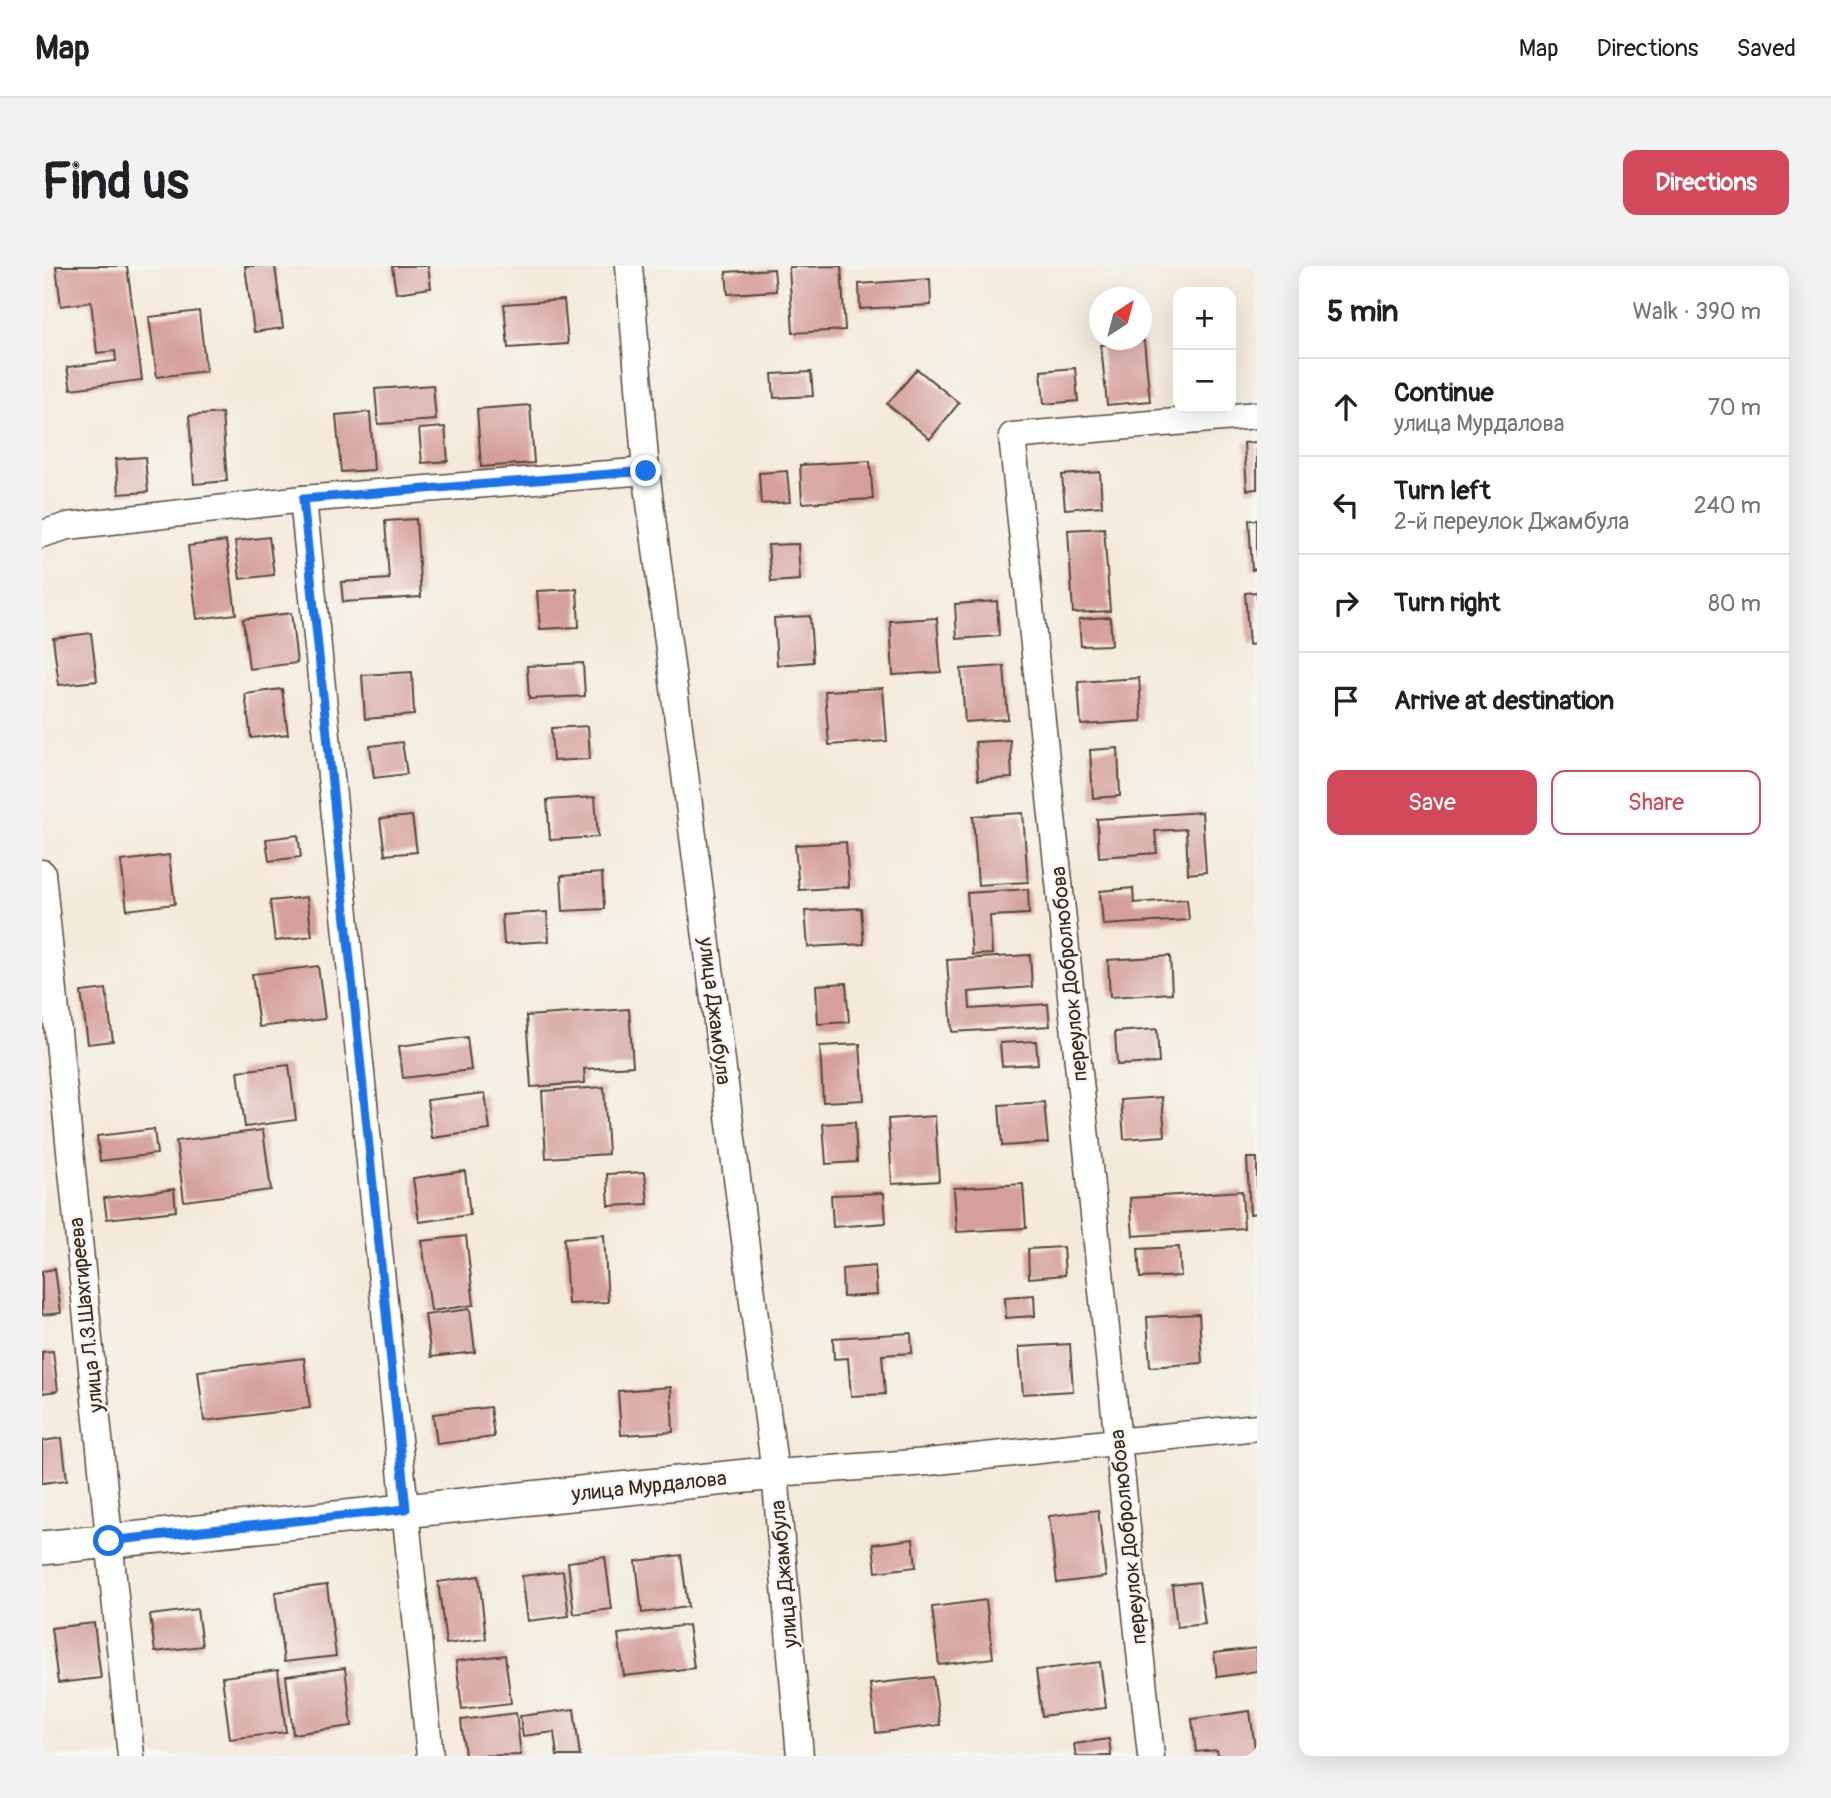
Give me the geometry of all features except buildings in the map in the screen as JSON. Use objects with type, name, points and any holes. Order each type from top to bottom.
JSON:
[{"type":"street","name":"улица Джамбула","points":[[629,266],[646,471],[775,1473],[800,1756]]},
{"type":"street","name":"переулок Добролюбова","points":[[1150,1756],[1012,436],[1257,415]]},
{"type":"street","points":[[42,534],[68,526],[303,499],[646,471]]},
{"type":"street","points":[[303,499],[430,1756]]},
{"type":"street","name":"улица Л.З.Шахгиреева","points":[[42,873],[131,1756]]},
{"type":"street","name":"улица Мурдалова","points":[[42,1548],[406,1509],[775,1473],[928,1462],[1257,1427]]},
{"type":"route","points":[[109,1541],[406,1509],[303,499],[646,471]]}]
